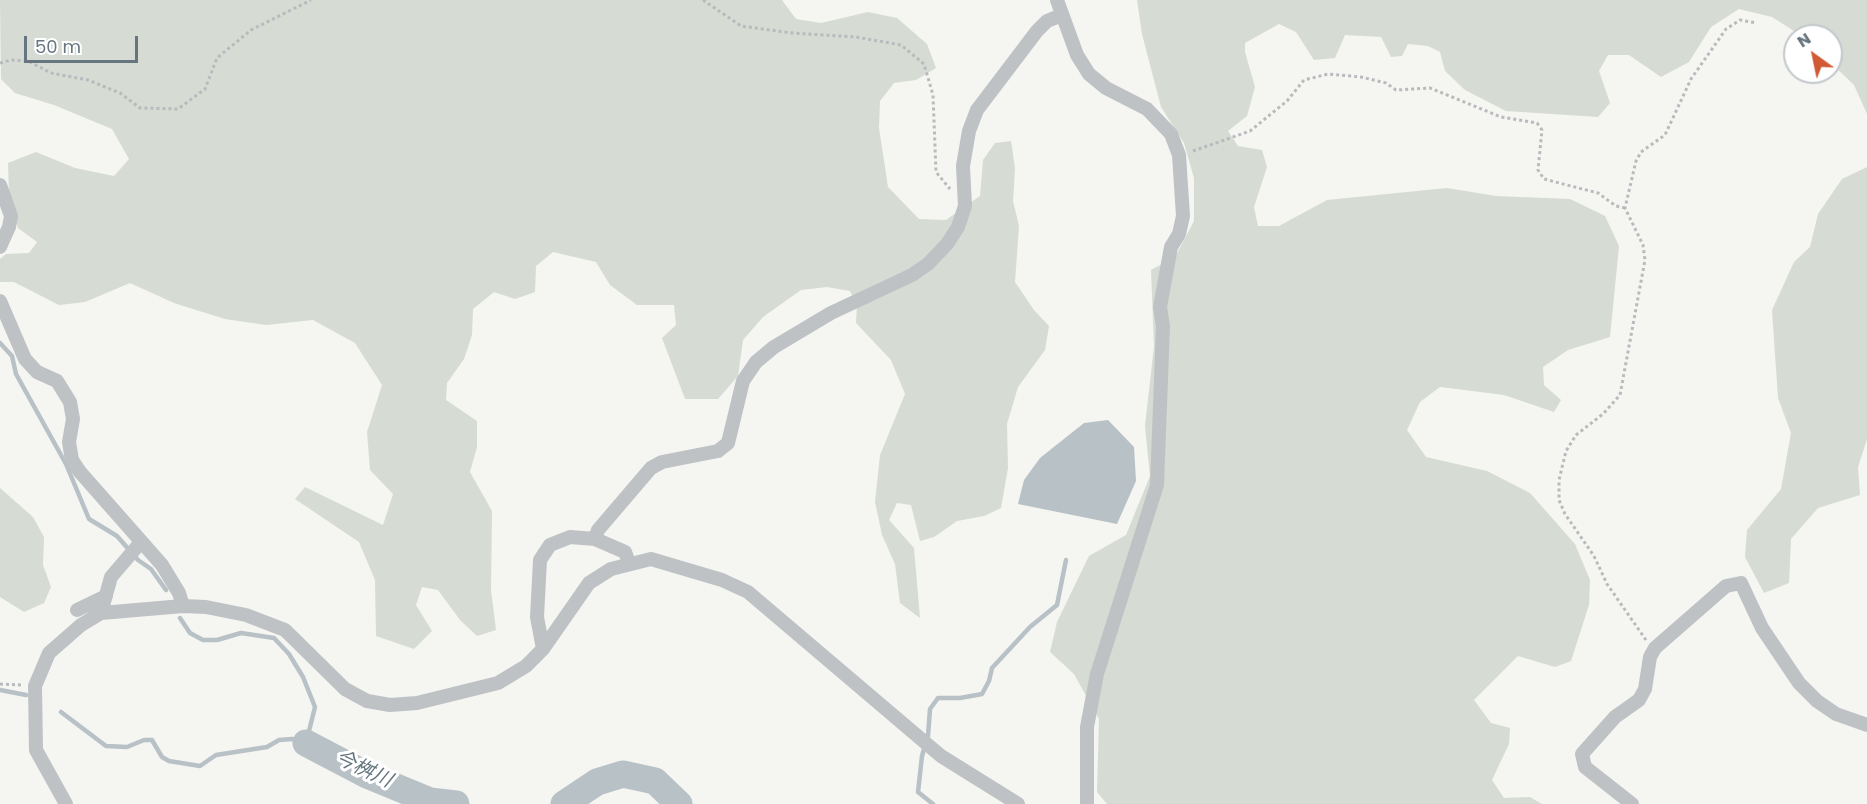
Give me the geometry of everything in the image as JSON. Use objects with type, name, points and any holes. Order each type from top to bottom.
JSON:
[{"type":"street","points":[[1057,0],[1077,55],[1089,74],[1106,88],[1147,109],[1162,122],[1179,155],[1183,216],[1179,234],[1171,247],[1160,307],[1163,326],[1157,485],[1097,674],[1087,727],[1087,804]]},
{"type":"street","points":[[595,539],[598,530],[651,468],[662,462],[718,451],[728,443],[733,432],[743,381],[756,362],[774,347],[831,313],[912,275],[928,264],[947,244],[958,227],[965,206],[963,166],[969,130],[977,110],[1037,31],[1047,21],[1062,15]]},
{"type":"street","points":[[0,185],[11,216],[0,247]]},
{"type":"street","points":[[0,301],[25,359],[38,372],[57,381],[70,402],[73,419],[69,442],[72,460],[102,500],[162,564],[179,592],[183,606]]},
{"type":"street","points":[[543,649],[537,617],[540,560],[550,545],[570,537],[595,539],[625,552],[629,563]]},
{"type":"street","points":[[101,613],[111,577],[141,542]]},
{"type":"street","points":[[66,804],[36,750],[35,686],[49,653],[81,625],[101,613],[183,606],[206,607],[246,615],[285,630],[345,689],[367,701],[390,705],[417,703],[498,683],[526,666],[543,649],[589,583],[611,569],[651,559],[722,580],[748,592],[941,756],[1018,804]]},
{"type":"street","points":[[1632,804],[1586,767],[1582,754],[1615,717],[1639,700],[1645,689],[1650,657],[1655,648],[1726,586],[1741,583],[1762,628],[1799,683],[1816,701],[1836,714],[1867,725]]},
{"type":"street","points":[[77,610],[106,596]]},
{"type":"path","points":[[0,63],[11,60],[27,61],[51,73],[88,80],[120,93],[140,108],[178,109],[205,88],[217,58],[250,30],[311,0]]},
{"type":"path","points":[[703,0],[741,26],[792,33],[856,37],[901,45],[924,64],[933,95],[936,172],[965,206]]},
{"type":"path","points":[[1655,648],[1642,637],[1607,584],[1594,556],[1565,514],[1559,500],[1559,480],[1566,451],[1576,435],[1604,414],[1620,395],[1645,260],[1643,245],[1625,208],[1636,161],[1641,152],[1665,135],[1691,79],[1726,29],[1740,20],[1757,23]]},
{"type":"path","points":[[1179,155],[1250,131],[1287,102],[1304,80],[1328,74],[1361,77],[1386,83],[1396,90],[1430,88],[1501,117],[1538,123],[1542,130],[1538,170],[1544,179],[1598,193],[1617,206],[1625,208]]},
{"type":"path","points":[[0,684],[35,686]]},
{"type":"shaded area","points":[[0,0],[782,0],[796,19],[821,23],[868,12],[897,18],[927,44],[936,68],[916,80],[894,83],[880,101],[879,128],[888,187],[919,219],[946,220],[980,196],[983,160],[995,143],[1011,141],[1015,168],[1013,201],[1019,226],[1015,282],[1034,310],[1049,326],[1045,350],[1018,387],[1007,424],[1008,468],[1001,508],[984,516],[957,521],[934,537],[920,541],[911,505],[897,503],[889,520],[914,548],[920,618],[900,603],[895,564],[882,535],[875,502],[880,455],[905,394],[891,360],[856,323],[857,305],[850,291],[827,287],[801,290],[763,317],[743,340],[738,376],[718,399],[685,399],[662,338],[676,325],[674,305],[637,305],[610,285],[596,262],[553,252],[536,266],[535,292],[515,299],[494,292],[473,309],[472,335],[464,359],[447,383],[446,400],[477,421],[477,447],[470,472],[492,511],[491,590],[496,630],[477,636],[460,620],[438,590],[422,587],[416,605],[432,631],[414,649],[376,636],[375,580],[359,542],[295,499],[305,487],[383,525],[393,494],[370,470],[367,432],[382,385],[355,343],[313,320],[266,325],[225,319],[174,303],[130,283],[85,302],[59,305],[14,282],[0,282],[0,259],[6,254],[29,253],[37,242],[18,228],[9,192],[8,163],[36,152],[75,168],[114,176],[129,159],[112,129],[54,105],[15,93],[1,79]]},
{"type":"shaded area","points":[[1137,0],[1867,0],[1867,114],[1854,85],[1843,74],[1843,24],[1783,24],[1772,17],[1739,9],[1711,27],[1689,62],[1661,77],[1629,55],[1608,55],[1599,71],[1610,103],[1598,117],[1506,111],[1465,90],[1445,71],[1440,52],[1428,46],[1408,44],[1402,56],[1391,57],[1381,37],[1345,35],[1335,58],[1314,60],[1296,32],[1279,24],[1245,43],[1245,52],[1255,87],[1247,116],[1228,131],[1238,146],[1262,150],[1267,167],[1254,207],[1258,226],[1279,226],[1327,200],[1447,188],[1496,196],[1570,199],[1605,216],[1619,246],[1610,337],[1568,350],[1543,367],[1544,385],[1561,400],[1554,412],[1504,395],[1440,387],[1420,402],[1407,430],[1426,457],[1487,471],[1530,493],[1575,544],[1590,580],[1589,605],[1571,661],[1555,667],[1518,656],[1474,700],[1491,723],[1510,728],[1509,744],[1492,780],[1504,798],[1530,797],[1542,804],[1107,804],[1097,792],[1099,719],[1074,674],[1050,652],[1057,622],[1089,556],[1126,535],[1150,476],[1145,426],[1154,346],[1151,270],[1175,257],[1194,221],[1194,178],[1184,143],[1161,107],[1142,34]]},
{"type":"shaded area","points":[[1867,167],[1867,439],[1858,467],[1860,495],[1818,508],[1791,539],[1789,583],[1764,593],[1745,557],[1747,530],[1781,489],[1791,433],[1778,398],[1772,310],[1794,262],[1810,247],[1818,214],[1842,179]]},
{"type":"shaded area","points":[[1108,420],[1134,447],[1136,481],[1117,524],[1018,504],[1024,480],[1040,458],[1084,423]]},
{"type":"shaded area","points":[[0,488],[33,517],[44,537],[43,565],[51,587],[44,603],[24,612],[0,597]]},
{"type":"waterway","points":[[0,343],[12,356],[16,374],[66,464],[89,519],[117,536],[138,560],[151,569],[166,590]]},
{"type":"waterway","points":[[933,804],[918,792],[922,756],[928,736],[930,709],[938,698],[960,698],[982,694],[989,681],[992,668],[1030,627],[1057,605],[1066,560]]},
{"type":"waterway","points":[[61,712],[106,746],[127,747],[144,740],[152,740],[162,757],[169,761],[200,766],[216,755],[267,747],[279,740],[292,739],[306,743],[315,707],[303,677],[289,654],[274,638],[241,633],[217,640],[203,640],[190,633],[180,618]]},
{"type":"waterway","points":[[0,690],[26,695]]},
{"type":"waterway","name":"今桝川","points":[[306,743],[367,775],[430,801],[456,804]]},
{"type":"waterway","name":"今桝川","points":[[564,804],[597,782],[623,774],[655,781],[679,804]]}]
